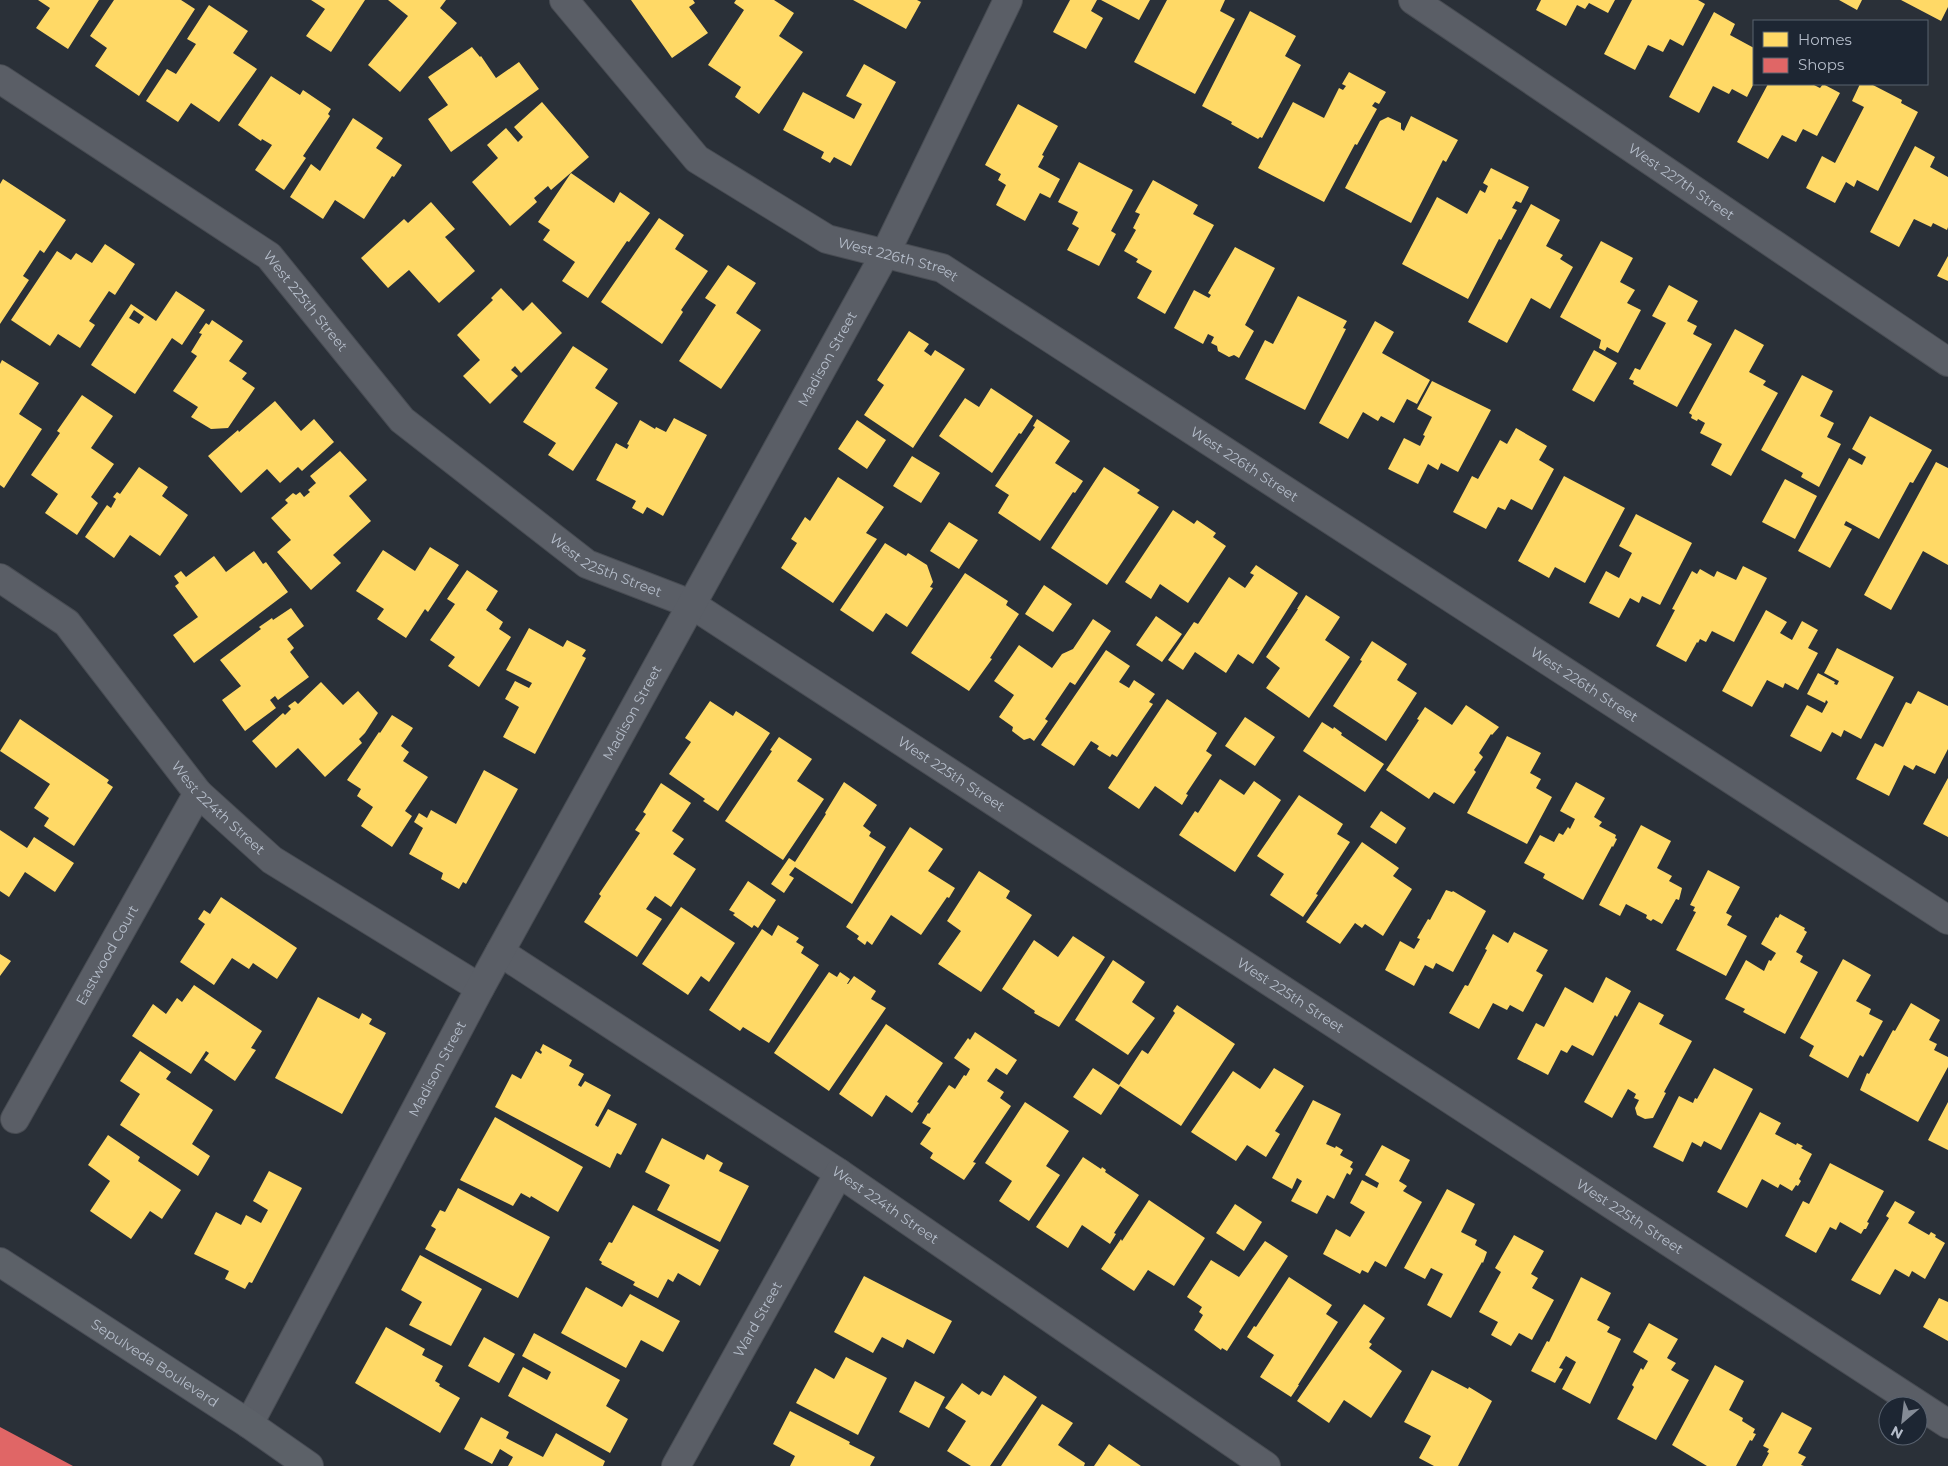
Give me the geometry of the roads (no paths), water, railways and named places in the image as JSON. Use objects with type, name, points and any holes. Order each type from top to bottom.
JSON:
[{"type":"main road","name":"Sepulveda Boulevard","points":[[0,1262],[249,1424],[309,1466]]},
{"type":"street","name":"West 226th Street","points":[[564,0],[697,159],[827,240],[942,268],[1948,920]]},
{"type":"street","name":"Madison Street","points":[[249,1424],[480,988],[885,254],[1008,0]]},
{"type":"street","name":"West 227th Street","points":[[1413,0],[1948,362]]},
{"type":"street","name":"West 225th Street","points":[[0,79],[269,256],[402,420],[587,564],[691,604],[1948,1424]]},
{"type":"street","name":"West 224th Street","points":[[0,578],[67,623],[198,792],[272,860],[480,988]]},
{"type":"street","name":"Eastwood Court","points":[[15,1119],[198,792]]},
{"type":"street","name":"West 224th Street","points":[[500,952],[839,1173],[1266,1466]]},
{"type":"street","name":"Ward Street","points":[[676,1466],[839,1173]]}]
